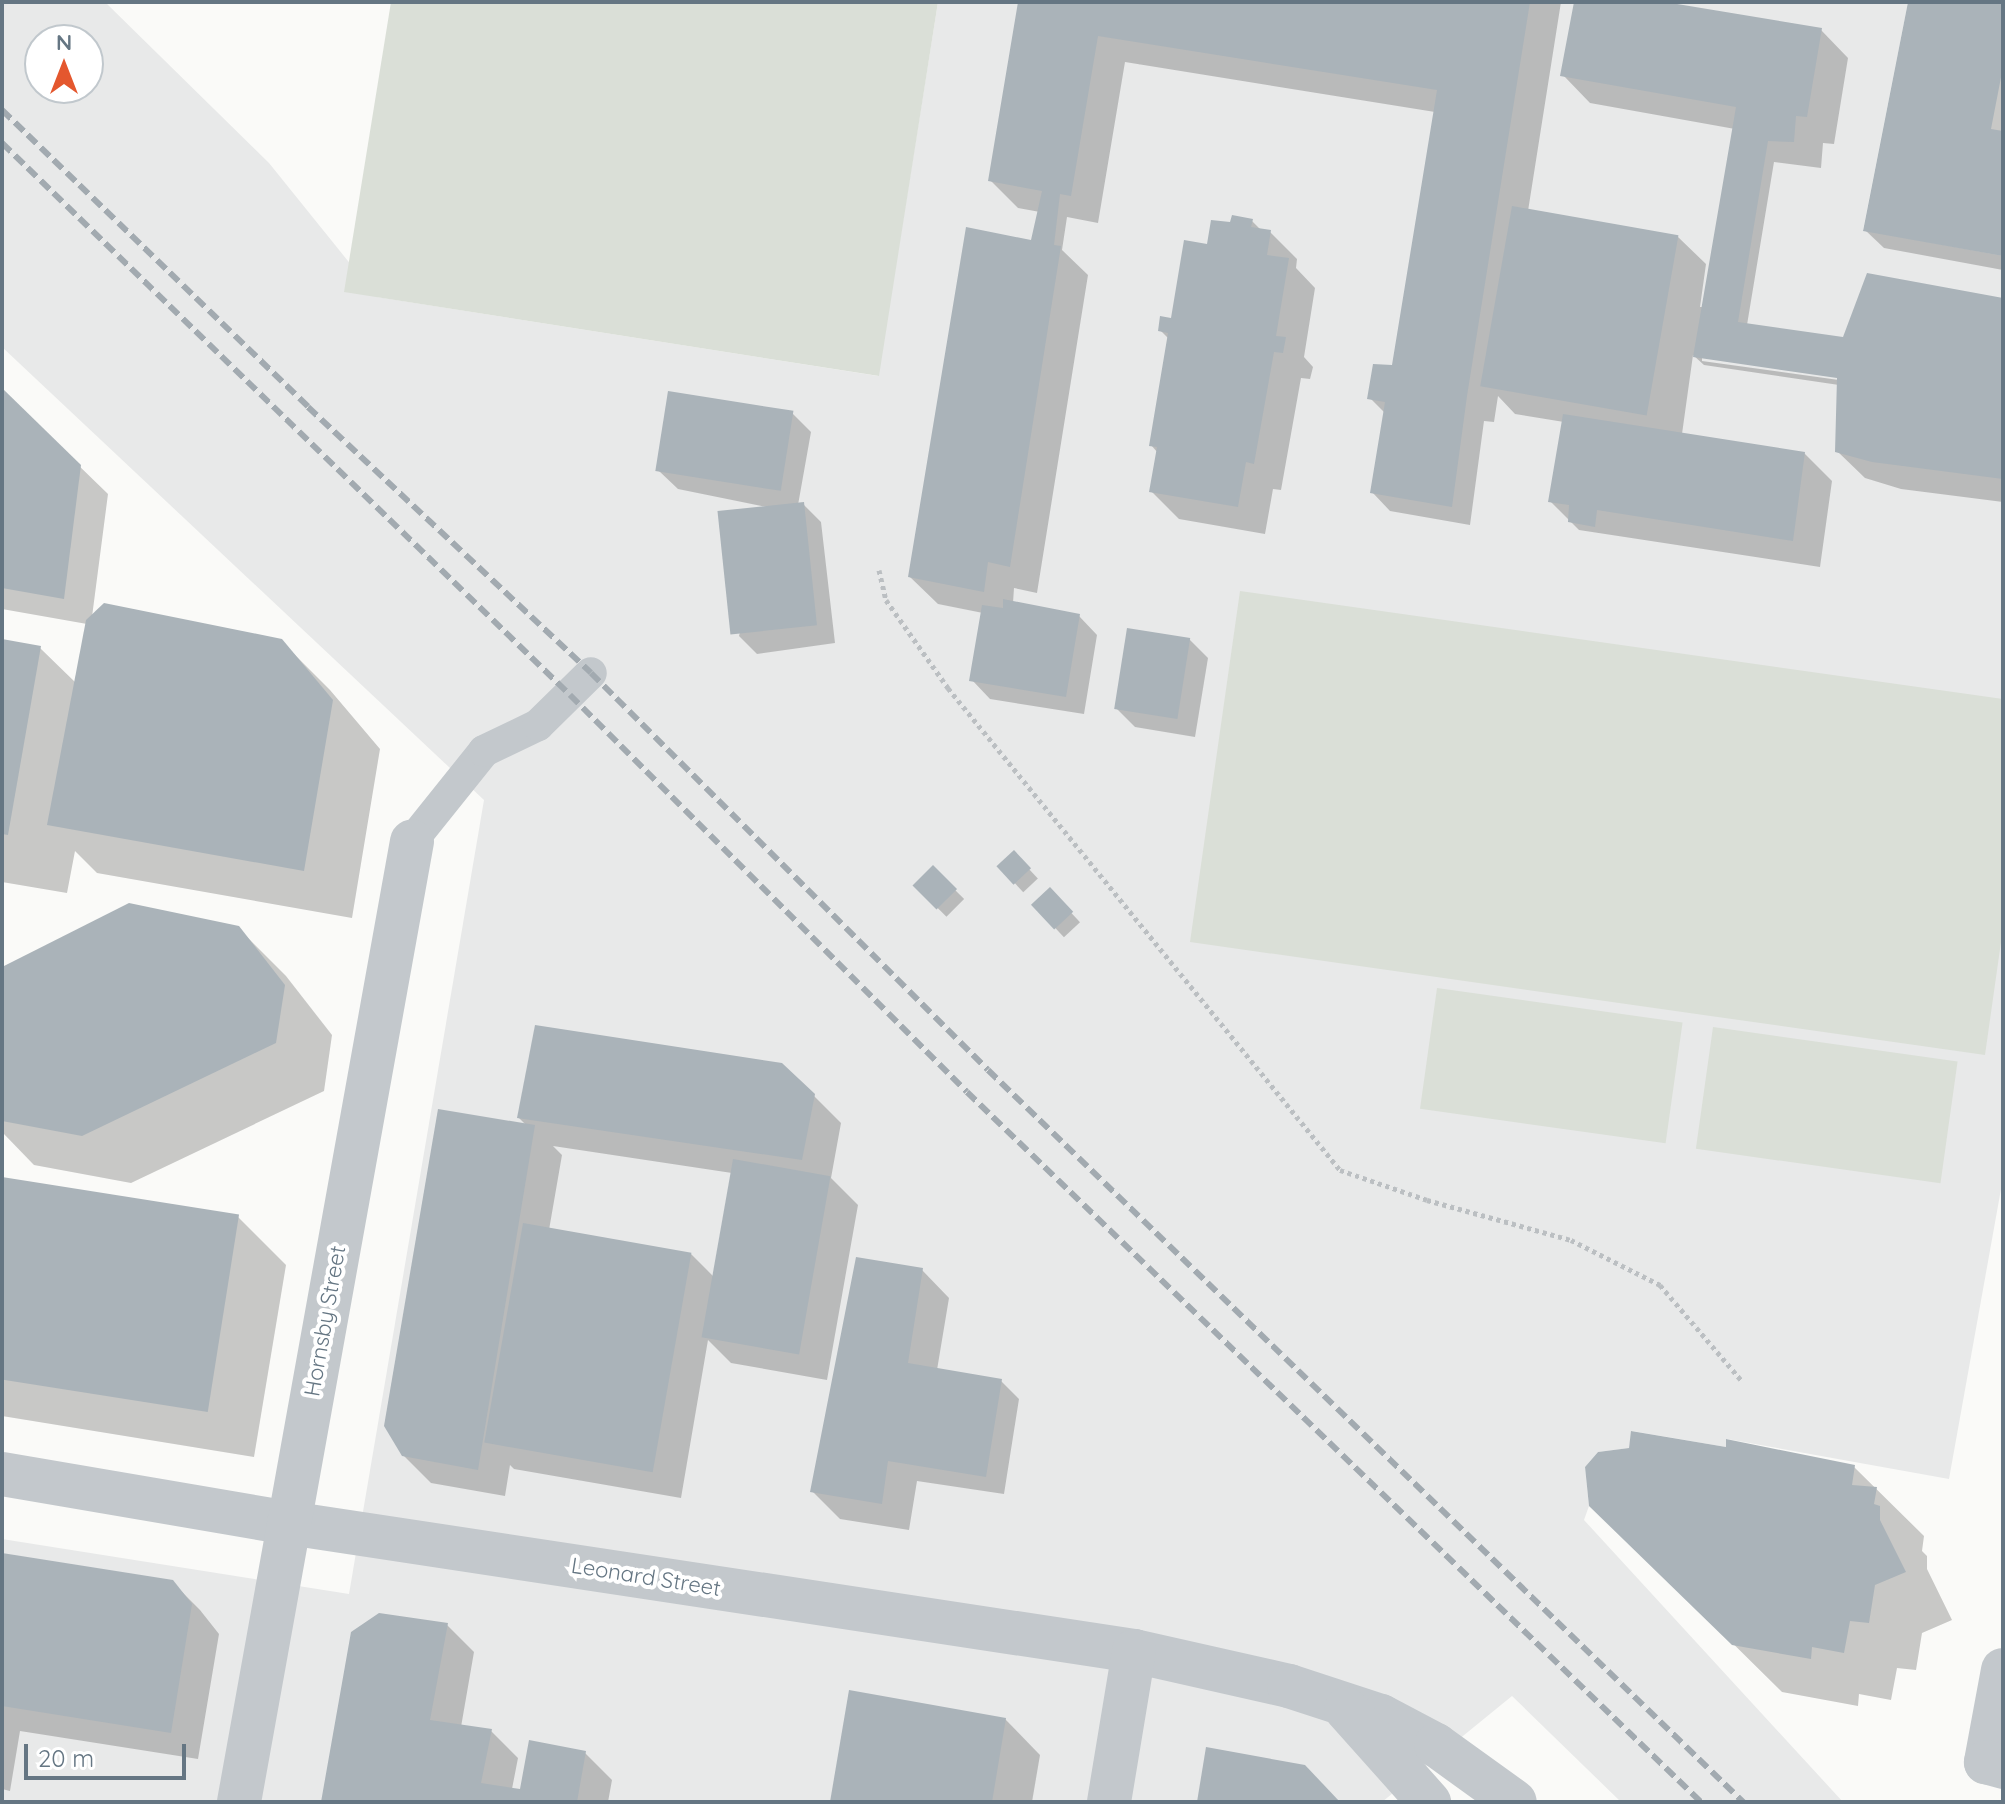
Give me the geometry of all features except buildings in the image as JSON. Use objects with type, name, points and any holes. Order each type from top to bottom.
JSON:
[{"type":"street","name":"Hornsby Street","points":[[239,1802],[412,841]]},
{"type":"street","name":"Leonard Street","points":[[2,1474],[289,1523],[1134,1651],[1289,1686],[1381,1716],[1436,1745],[1515,1802]]},
{"type":"street","points":[[1109,1802],[1134,1651]]},
{"type":"street","points":[[1995,1765],[2003,1670]]},
{"type":"street","points":[[1342,1704],[1429,1802]]},
{"type":"lane","points":[[412,841],[484,751],[538,725],[591,673]]},
{"type":"path","points":[[879,570],[886,600],[948,688],[1340,1170],[1427,1200],[1571,1240],[1660,1285],[1742,1381]]},
{"type":"shaded area","points":[[2,2],[105,2],[269,163],[377,297],[878,376],[938,2],[1908,2],[1863,230],[2003,256],[2003,1178],[1949,1479],[1727,1439],[1726,1447],[1632,1431],[1629,1448],[1598,1452],[1585,1467],[1589,1506],[1584,1520],[1843,1802],[1621,1802],[1512,1696],[1382,1802],[2,1802],[2,1539],[349,1594],[484,800],[2,347]]},
{"type":"shaded area","points":[[391,2],[938,2],[879,376],[344,292]]},
{"type":"shaded area","points":[[1240,591],[2003,699],[2003,928],[1985,1055],[1190,942]]},
{"type":"shaded area","points":[[1437,988],[1683,1023],[1666,1143],[1420,1109]]},
{"type":"shaded area","points":[[1713,1027],[1958,1061],[1940,1183],[1696,1149]]},
{"type":"railway","points":[[2,110],[308,407],[591,673],[988,1070],[1743,1802]]},
{"type":"railway","points":[[2,143],[570,695],[967,1092],[1701,1802]]}]
